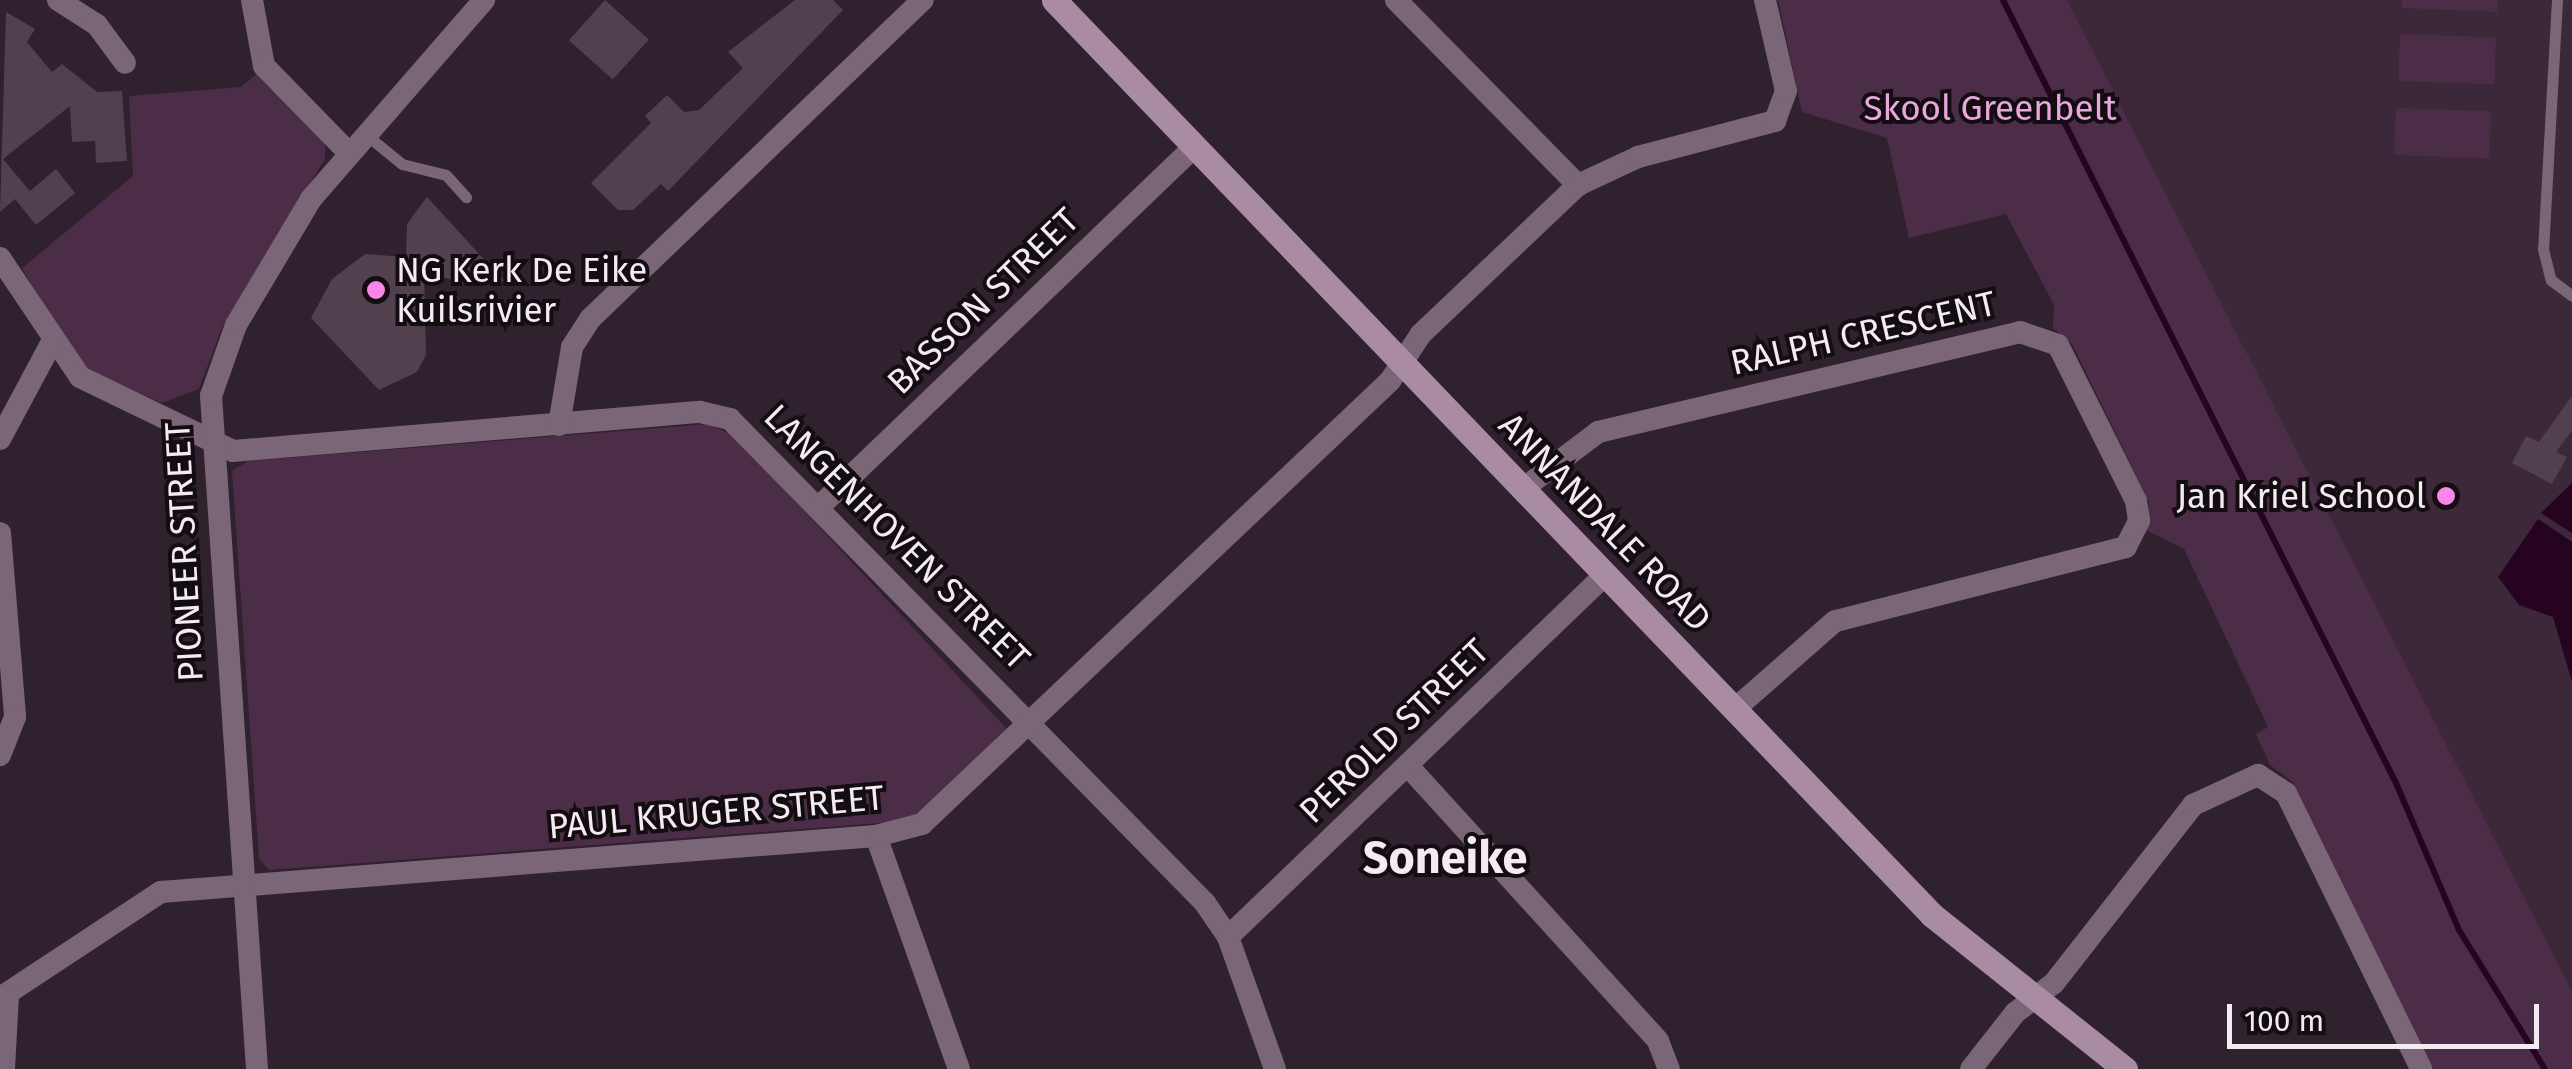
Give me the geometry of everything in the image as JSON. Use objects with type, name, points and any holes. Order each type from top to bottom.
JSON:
[{"type":"street","points":[[58,0],[97,26],[125,63]]},
{"type":"street","points":[[252,0],[264,66],[348,152]]},
{"type":"street","name":"PIONEER STREET","points":[[260,1068],[242,886],[208,435],[215,374],[236,325],[348,152],[484,0]]},
{"type":"street","points":[[560,425],[572,346],[590,319],[923,0]]},
{"type":"street","name":"ANNANDALE ROAD","points":[[1054,0],[1932,915],[2126,1069]]},
{"type":"street","points":[[1396,0],[1578,186]]},
{"type":"street","name":"PAUL KRUGER STREET","points":[[4,996],[148,896],[876,836],[935,816],[1578,186],[1638,157],[1774,121],[1784,110],[1765,0]]},
{"type":"street","name":"BASSON STREET","points":[[820,507],[1195,146]]},
{"type":"street","name":"LANGENHOVEN STREET","points":[[0,258],[51,344],[93,386],[208,435],[233,451],[722,415],[820,507],[1032,724],[1228,937],[1275,1069]]},
{"type":"street","name":"RALPH CRESCENT","points":[[1524,488],[1598,432],[2020,332],[2058,344],[2136,501],[2132,540],[2119,552],[1835,621],[1735,708]]},
{"type":"street","points":[[0,439],[51,344]]},
{"type":"street","points":[[0,533],[4,626],[15,718],[0,755]]},
{"type":"street","name":"PEROLD STREET","points":[[1228,937],[1606,574]]},
{"type":"street","points":[[1409,767],[1658,1041],[1669,1069]]},
{"type":"street","points":[[1971,1069],[2194,805],[2258,775],[2286,793],[2421,1069]]},
{"type":"street","points":[[876,836],[959,1069]]},
{"type":"street","points":[[4,996],[4,1069]]},
{"type":"lane","points":[[2558,0],[2543,249],[2551,280],[2572,296]]},
{"type":"lane","points":[[364,133],[402,164],[446,174],[466,197]]},
{"type":"shaded area","name":"Jan Kriel School","points":[[2067,0],[2572,0],[2572,991]]},
{"type":"shaded area","points":[[2572,483],[2572,533],[2541,513]]},
{"type":"shaded area","points":[[2538,519],[2572,542],[2572,682],[2553,617],[2519,605],[2498,577]]},
{"type":"green space","name":"Skool Greenbelt","points":[[1778,0],[2067,0],[2572,991],[2572,1069],[2433,1069],[2293,782],[2270,765],[2256,734],[2268,727],[2184,549],[2146,530],[2149,502],[2072,344],[2053,328],[2054,305],[2006,214],[1909,238],[1887,138],[1802,112]]},
{"type":"green space","points":[[2402,0],[2498,0],[2497,12],[2402,8]]},
{"type":"green space","points":[[2400,34],[2496,37],[2494,84],[2398,81]]},
{"type":"green space","points":[[258,73],[325,144],[325,159],[223,325],[199,389],[162,403],[91,372],[64,344],[22,268],[133,176],[129,96],[241,87]]},
{"type":"green space","points":[[2396,108],[2491,111],[2489,158],[2394,155]]},
{"type":"green space","points":[[708,424],[734,435],[1007,729],[914,817],[891,822],[269,870],[259,859],[232,471],[248,461]]},
{"type":"building","points":[[605,0],[649,39],[613,80],[569,40]]},
{"type":"building","points":[[795,0],[833,0],[843,10],[668,191],[661,184],[633,210],[618,210],[591,183],[651,123],[645,116],[667,95],[684,112],[699,110],[743,68],[728,52]]},
{"type":"building","points":[[6,12],[35,29],[27,42],[52,72],[62,64],[97,92],[122,91],[127,161],[96,163],[95,141],[72,142],[70,106],[3,159],[30,191],[56,169],[75,193],[36,225],[15,199],[0,212]]},
{"type":"building","name":"NG Kerk De Eike Kuilsrivier","points":[[427,197],[504,281],[468,285],[424,271],[426,355],[417,372],[379,390],[311,318],[332,279],[365,254],[406,257],[407,224]]},
{"type":"building","points":[[2572,396],[2572,430],[2556,452],[2567,457],[2552,484],[2512,463],[2526,436],[2539,442]]},
{"type":"waterway","points":[[2003,0],[2396,783],[2459,930],[2545,1069]]},
{"type":"place","name":"NG Kerk De Eike Kuilsrivier","points":[[376,290]]},
{"type":"place","name":"Jan Kriel School","points":[[2446,496]]},
{"type":"district","name":"Soneike","points":[[1445,859]]}]
